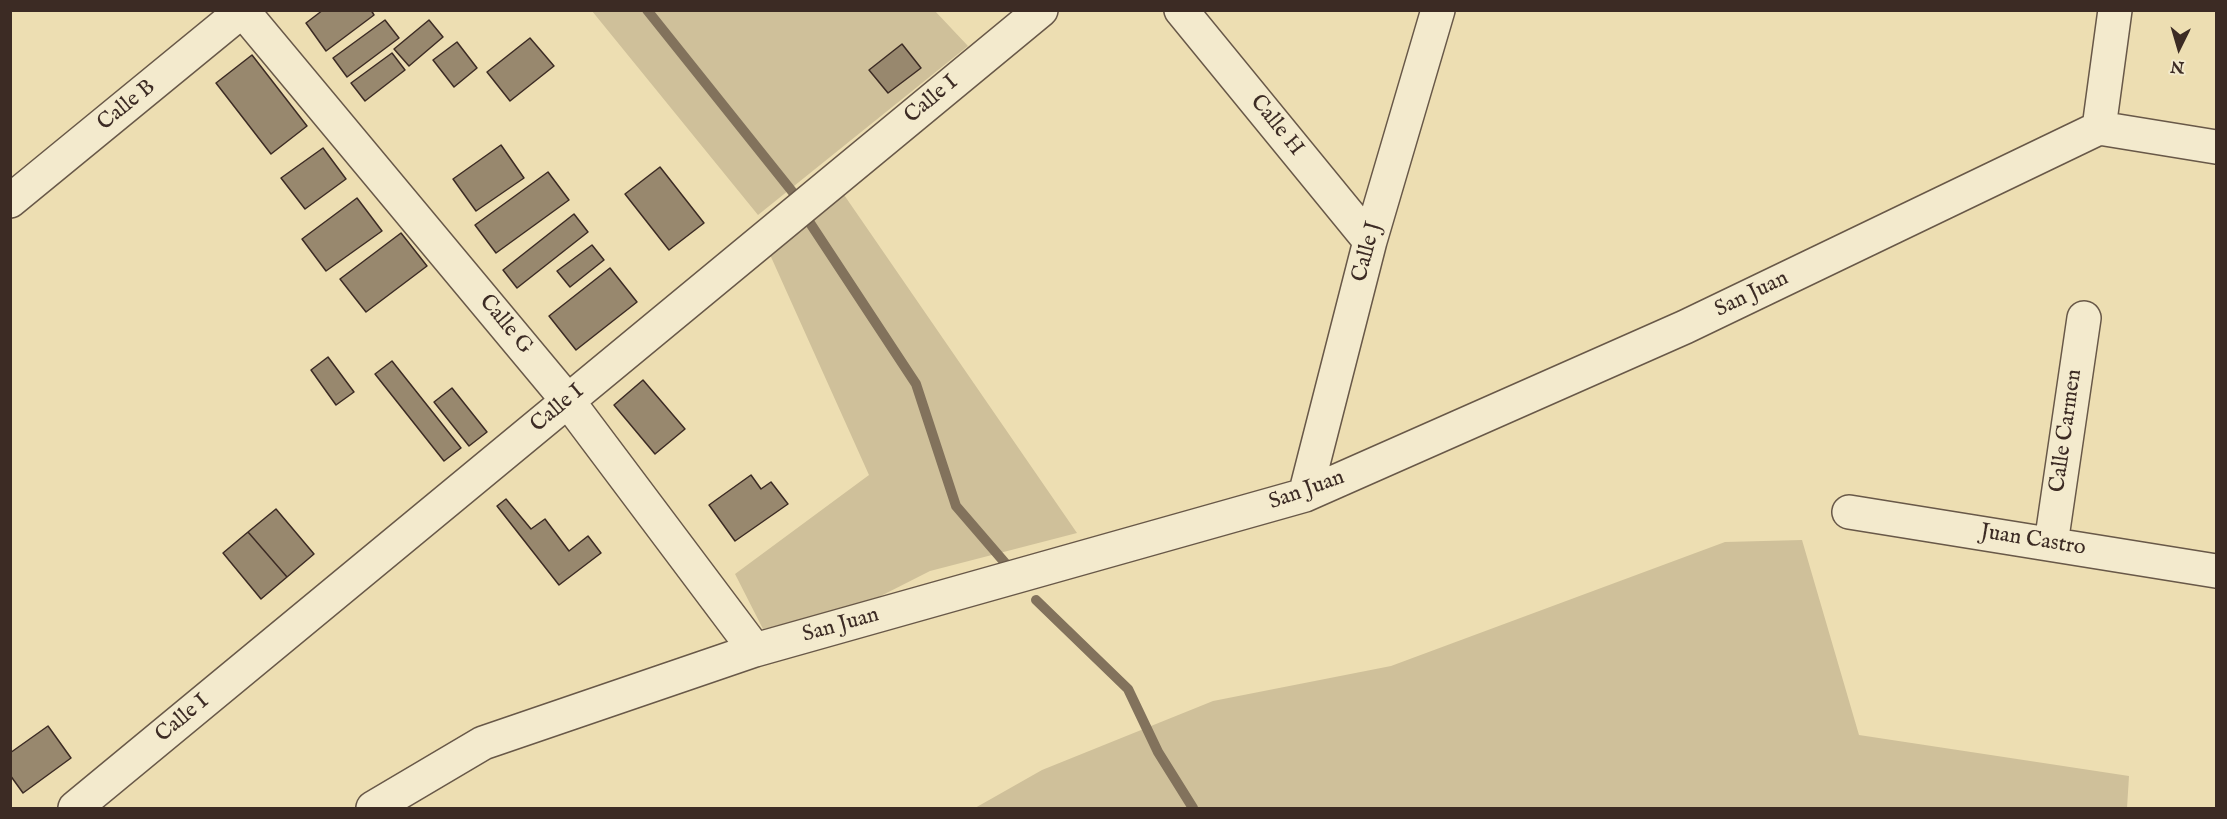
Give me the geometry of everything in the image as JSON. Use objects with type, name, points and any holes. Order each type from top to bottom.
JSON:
[{"type":"street","name":"Calle I","points":[[75,808],[1041,10]]},
{"type":"street","name":"Calle H","points":[[1181,10],[1370,241]]},
{"type":"street","name":"Calle J","points":[[1305,495],[1370,241],[1438,10]]},
{"type":"street","points":[[2115,10],[2099,128],[2217,147]]},
{"type":"street","name":"Calle G","points":[[242,11],[568,401],[755,650]]},
{"type":"street","name":"Calle B","points":[[10,201],[242,11]]},
{"type":"street","name":"San Juan","points":[[373,808],[483,744],[755,650],[1305,495],[1685,327],[2099,128]]},
{"type":"street","name":"Calle Carmen","points":[[2051,544],[2084,318]]},
{"type":"street","name":"Juan Castro","points":[[1849,512],[2217,572]]},
{"type":"shaded area","points":[[592,11],[935,11],[968,46],[758,215]]},
{"type":"shaded area","points":[[840,189],[1077,533],[930,571],[861,606],[763,629],[735,574],[869,475],[767,248]]},
{"type":"shaded area","points":[[1802,540],[1859,735],[2129,776],[2127,808],[975,808],[1042,770],[1213,701],[1391,666],[1725,542]]},
{"type":"building","points":[[323,10],[371,10],[374,15],[326,51],[306,23]]},
{"type":"building","points":[[385,20],[399,38],[347,77],[333,58]]},
{"type":"building","points":[[429,20],[443,37],[409,66],[394,49]]},
{"type":"building","points":[[530,38],[554,66],[510,101],[487,72]]},
{"type":"building","points":[[457,42],[477,68],[454,87],[433,60]]},
{"type":"building","points":[[902,44],[921,68],[888,93],[869,70]]},
{"type":"building","points":[[392,53],[405,70],[365,101],[351,83]]},
{"type":"building","points":[[252,55],[307,126],[271,154],[216,83]]},
{"type":"building","points":[[501,145],[524,178],[476,211],[453,179]]},
{"type":"building","points":[[323,148],[346,179],[305,209],[281,178]]},
{"type":"building","points":[[660,167],[704,223],[669,250],[625,194]]},
{"type":"building","points":[[548,172],[569,200],[496,253],[475,225]]},
{"type":"building","points":[[357,198],[382,231],[326,271],[302,239]]},
{"type":"building","points":[[574,214],[588,232],[517,288],[503,270]]},
{"type":"building","points":[[401,233],[427,266],[366,312],[340,279]]},
{"type":"building","points":[[592,245],[604,260],[570,287],[557,271]]},
{"type":"building","points":[[610,268],[637,302],[576,350],[549,316]]},
{"type":"building","points":[[328,357],[354,392],[336,405],[311,370]]},
{"type":"building","points":[[392,361],[461,448],[444,461],[375,374]]},
{"type":"building","points":[[643,380],[685,429],[655,454],[614,405]]},
{"type":"building","points":[[452,388],[487,432],[469,446],[434,402]]},
{"type":"building","points":[[751,475],[761,489],[771,482],[788,504],[735,541],[709,505]]},
{"type":"building","points":[[506,499],[531,529],[545,519],[569,551],[588,536],[601,553],[559,585],[497,506]]},
{"type":"building","points":[[276,509],[314,554],[287,577],[248,532]]},
{"type":"building","points":[[248,532],[287,577],[261,599],[223,553]]},
{"type":"building","points":[[48,726],[71,758],[23,793],[10,775],[10,753]]},
{"type":"waterway","points":[[647,10],[795,195]]},
{"type":"waterway","points":[[810,223],[916,384],[956,506],[1006,564]]},
{"type":"waterway","points":[[1036,600],[1128,689],[1158,752],[1193,808]]}]
